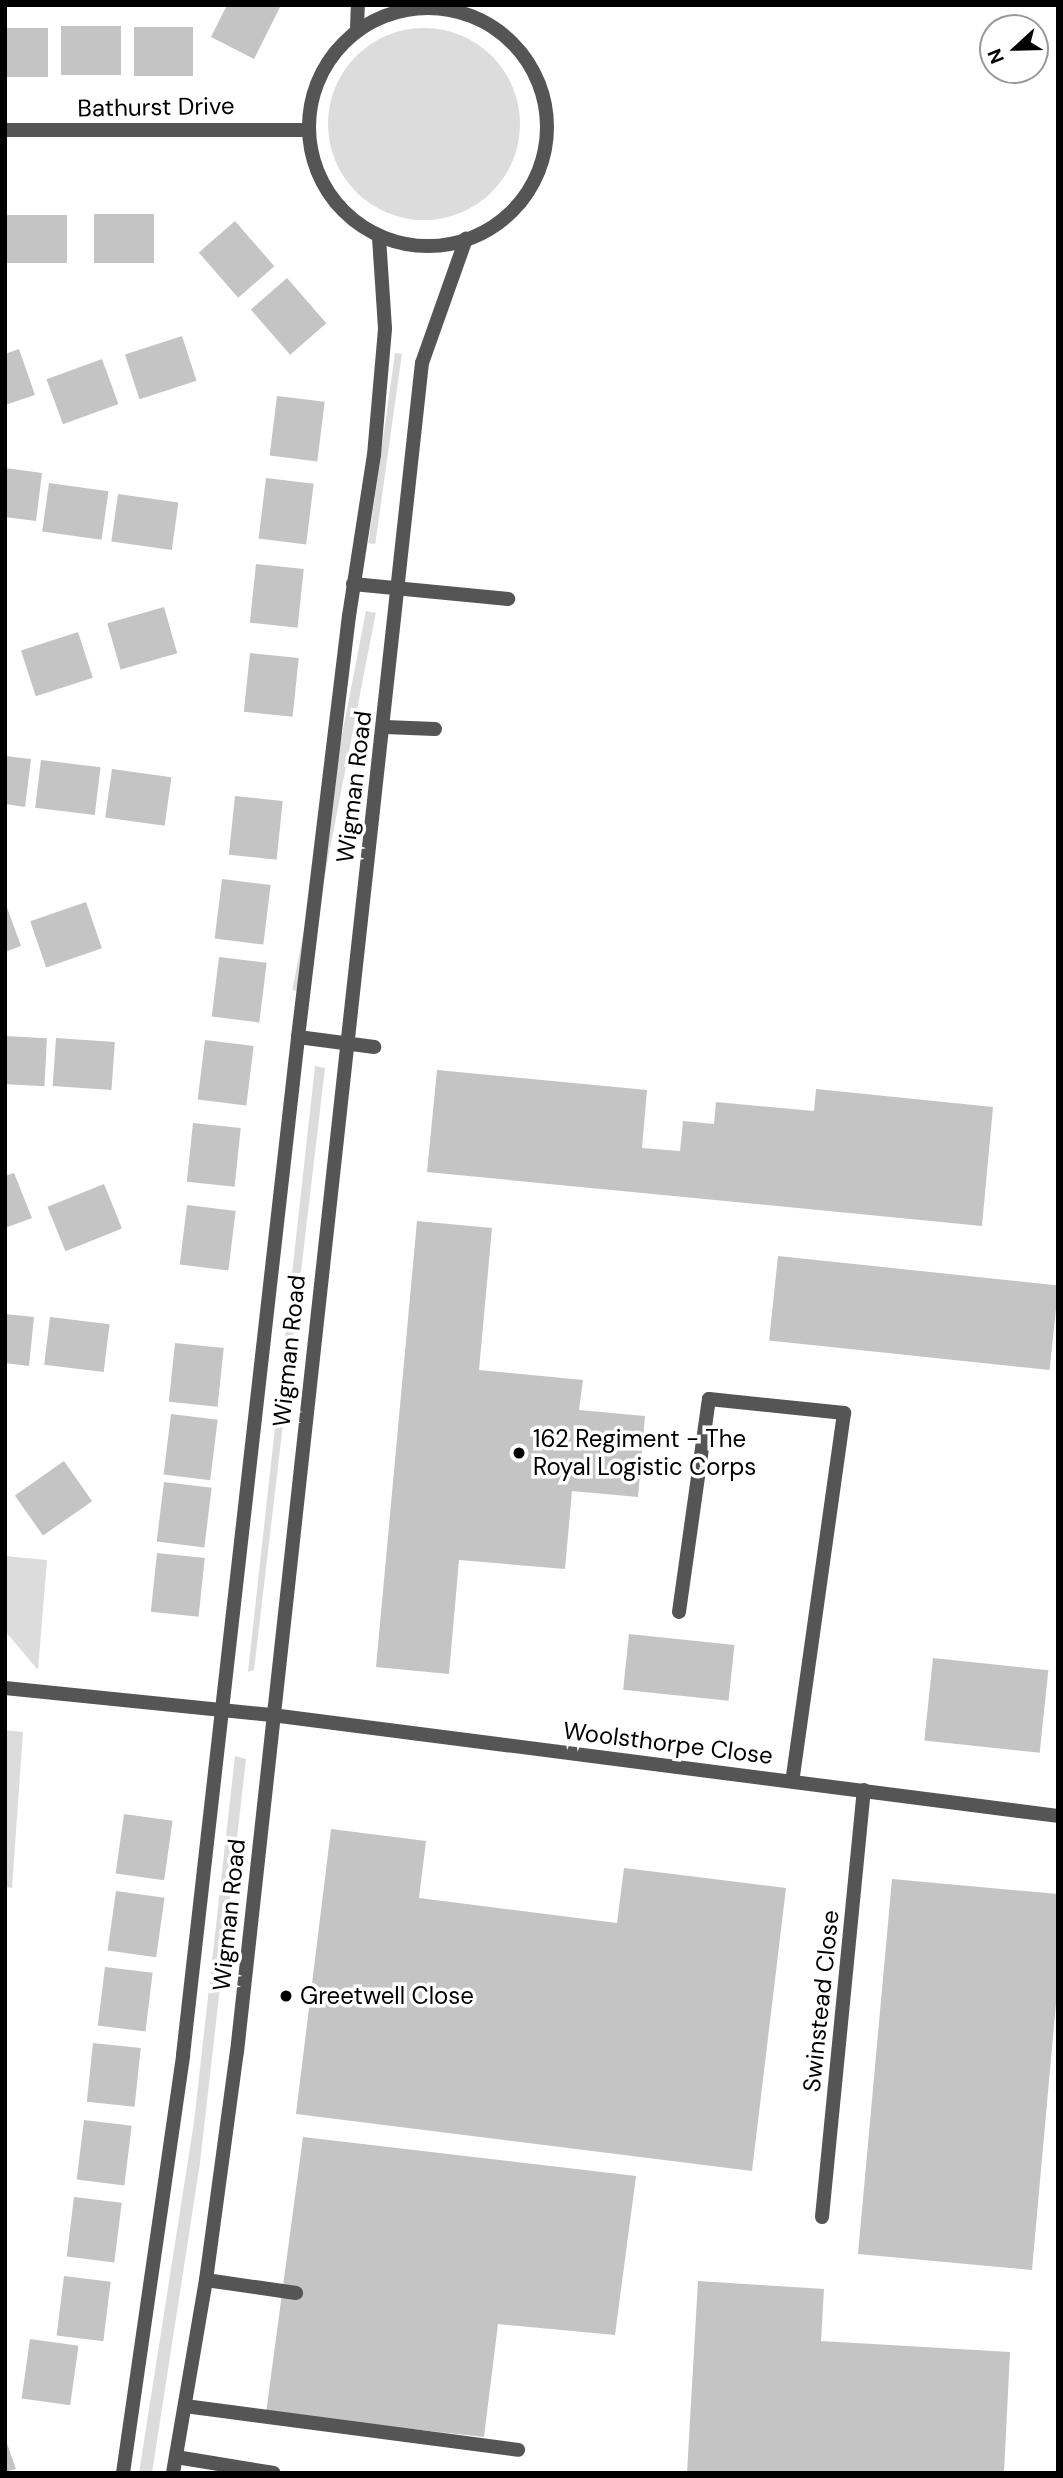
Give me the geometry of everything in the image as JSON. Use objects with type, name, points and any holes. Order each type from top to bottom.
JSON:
[{"type":"street","points":[[357,29],[358,5]]},
{"type":"street","points":[[438,7],[480,21],[514,47],[547,90],[552,122],[544,169],[534,192],[513,213],[466,239],[422,246],[379,237],[340,209],[314,167],[308,130],[311,92],[322,67],[357,29],[393,12],[438,7]]},
{"type":"street","name":"Bathurst Drive","points":[[5,130],[308,130]]},
{"type":"street","name":"Wigman Road","points":[[123,2473],[183,2055],[220,1707],[298,1037],[353,584],[374,455],[385,328],[379,237]]},
{"type":"street","name":"Wigman Road","points":[[173,2473],[206,2280],[237,2052],[346,1041],[385,727],[422,362],[466,239]]},
{"type":"street","points":[[353,584],[508,599]]},
{"type":"street","points":[[385,727],[435,729]]},
{"type":"street","points":[[298,1037],[346,1041],[374,1047]]},
{"type":"street","points":[[679,1612],[709,1399],[844,1413],[792,1781]]},
{"type":"street","points":[[5,1688],[220,1707],[272,1715]]},
{"type":"street","name":"Woolsthorpe Close","points":[[272,1715],[1058,1816]]},
{"type":"street","name":"Swinstead Close","points":[[822,2217],[864,1790]]},
{"type":"street","points":[[206,2280],[296,2293]]},
{"type":"street","points":[[185,2406],[518,2450]]},
{"type":"street","points":[[176,2457],[274,2473]]},
{"type":"shaded area","points":[[424,28],[461,36],[492,56],[512,87],[520,124],[512,161],[492,192],[461,212],[424,220],[387,212],[356,192],[336,161],[328,124],[336,87],[356,56],[387,36]]},
{"type":"shaded area","points":[[395,353],[402,354],[375,544],[368,543]]},
{"type":"shaded area","points":[[366,611],[376,613],[302,992],[292,990]]},
{"type":"shaded area","points":[[315,1066],[325,1068],[254,1670],[248,1672]]},
{"type":"shaded area","points":[[5,1556],[47,1560],[38,1670],[5,1631]]},
{"type":"shaded area","points":[[5,1730],[23,1732],[12,1888],[5,1887]]},
{"type":"shaded area","points":[[235,1756],[246,1759],[200,2163],[152,2473],[139,2473],[194,2122]]},
{"type":"building","points":[[227,5],[281,5],[254,59],[211,37]]},
{"type":"building","points":[[61,26],[121,26],[121,75],[61,75]]},
{"type":"building","points":[[134,27],[193,27],[193,76],[134,76]]},
{"type":"building","points":[[5,28],[48,28],[48,77],[5,77]]},
{"type":"building","points":[[94,214],[154,214],[154,263],[94,263]]},
{"type":"building","points":[[7,215],[67,215],[67,263],[7,263]]},
{"type":"building","points":[[235,221],[274,266],[238,298],[199,252]]},
{"type":"building","points":[[287,278],[326,323],[290,355],[251,309]]},
{"type":"building","points":[[182,336],[197,381],[139,399],[125,355]]},
{"type":"building","points":[[19,349],[35,395],[5,405],[5,354]]},
{"type":"building","points":[[102,359],[118,404],[63,424],[47,379]]},
{"type":"building","points":[[277,396],[325,402],[317,461],[270,456]]},
{"type":"building","points":[[5,468],[42,473],[36,521],[5,517]]},
{"type":"building","points":[[266,478],[314,484],[306,544],[259,539]]},
{"type":"building","points":[[49,483],[108,491],[102,540],[42,532]]},
{"type":"building","points":[[118,494],[178,502],[172,550],[111,542]]},
{"type":"building","points":[[256,564],[304,569],[298,628],[250,623]]},
{"type":"building","points":[[164,607],[177,653],[121,669],[107,623]]},
{"type":"building","points":[[78,632],[93,678],[36,696],[21,651]]},
{"type":"building","points":[[250,653],[299,658],[293,717],[244,712]]},
{"type":"building","points":[[5,756],[31,759],[25,807],[5,804]]},
{"type":"building","points":[[41,760],[101,767],[95,815],[35,808]]},
{"type":"building","points":[[112,769],[171,777],[165,826],[105,818]]},
{"type":"building","points":[[235,796],[283,801],[277,860],[229,855]]},
{"type":"building","points":[[222,879],[271,885],[263,945],[215,939]]},
{"type":"building","points":[[5,902],[21,946],[5,952]]},
{"type":"building","points":[[86,902],[102,948],[46,968],[30,921]]},
{"type":"building","points":[[219,957],[267,963],[259,1022],[212,1017]]},
{"type":"building","points":[[5,1036],[47,1038],[44,1086],[5,1084]]},
{"type":"building","points":[[56,1038],[115,1042],[112,1090],[53,1086]]},
{"type":"building","points":[[205,1040],[254,1046],[246,1106],[198,1100]]},
{"type":"building","points":[[437,1070],[647,1090],[642,1148],[680,1151],[683,1121],[714,1124],[716,1102],[814,1111],[816,1089],[993,1107],[982,1226],[427,1172]]},
{"type":"building","points":[[193,1123],[241,1128],[235,1187],[187,1182]]},
{"type":"building","points":[[14,1173],[32,1218],[5,1228],[5,1176]]},
{"type":"building","points":[[104,1184],[122,1229],[65,1251],[47,1207]]},
{"type":"building","points":[[187,1205],[236,1211],[228,1271],[180,1265]]},
{"type":"building","name":"162 Regiment - The Royal Logistic Corps","points":[[417,1221],[492,1228],[479,1370],[583,1380],[579,1410],[645,1416],[638,1497],[572,1491],[565,1569],[459,1560],[449,1674],[376,1667]]},
{"type":"building","points":[[778,1256],[1058,1285],[1050,1370],[769,1341]]},
{"type":"building","points":[[5,1314],[34,1317],[29,1366],[5,1363]]},
{"type":"building","points":[[50,1317],[110,1324],[104,1372],[44,1365]]},
{"type":"building","points":[[175,1343],[224,1348],[218,1407],[169,1402]]},
{"type":"building","points":[[171,1414],[218,1420],[210,1480],[164,1475]]},
{"type":"building","points":[[64,1461],[92,1501],[43,1536],[15,1495]]},
{"type":"building","points":[[164,1482],[212,1488],[204,1547],[157,1542]]},
{"type":"building","points":[[157,1553],[205,1558],[199,1617],[151,1612]]},
{"type":"building","points":[[629,1634],[734,1645],[729,1701],[623,1690]]},
{"type":"building","points":[[933,1658],[1048,1670],[1040,1753],[924,1741]]},
{"type":"building","points":[[124,1814],[173,1821],[164,1880],[116,1873]]},
{"type":"building","points":[[331,1829],[426,1841],[419,1898],[617,1923],[624,1868],[786,1888],[752,2171],[296,2114]]},
{"type":"building","points":[[892,1879],[1058,1894],[1058,1981],[1032,2270],[858,2254]]},
{"type":"building","points":[[116,1891],[165,1898],[156,1957],[108,1950]]},
{"type":"building","points":[[105,1967],[153,1973],[145,2031],[98,2026]]},
{"type":"building","points":[[93,2043],[141,2048],[135,2107],[87,2102]]},
{"type":"building","points":[[84,2120],[132,2126],[124,2185],[77,2180]]},
{"type":"building","points":[[303,2137],[636,2176],[615,2335],[498,2324],[484,2437],[266,2413]]},
{"type":"building","points":[[74,2197],[122,2203],[114,2262],[67,2257]]},
{"type":"building","points":[[64,2276],[111,2282],[103,2341],[57,2336]]},
{"type":"building","points":[[698,2281],[824,2289],[821,2341],[1010,2352],[1004,2473],[687,2473]]},
{"type":"building","points":[[30,2339],[79,2346],[70,2405],[22,2398]]},
{"type":"building","points":[[5,2438],[16,2469],[5,2472]]},
{"type":"place","name":"162 Regiment - The Royal Logistic Corps","points":[[519,1453]]},
{"type":"place","name":"Greetwell Close","points":[[286,1996]]}]
